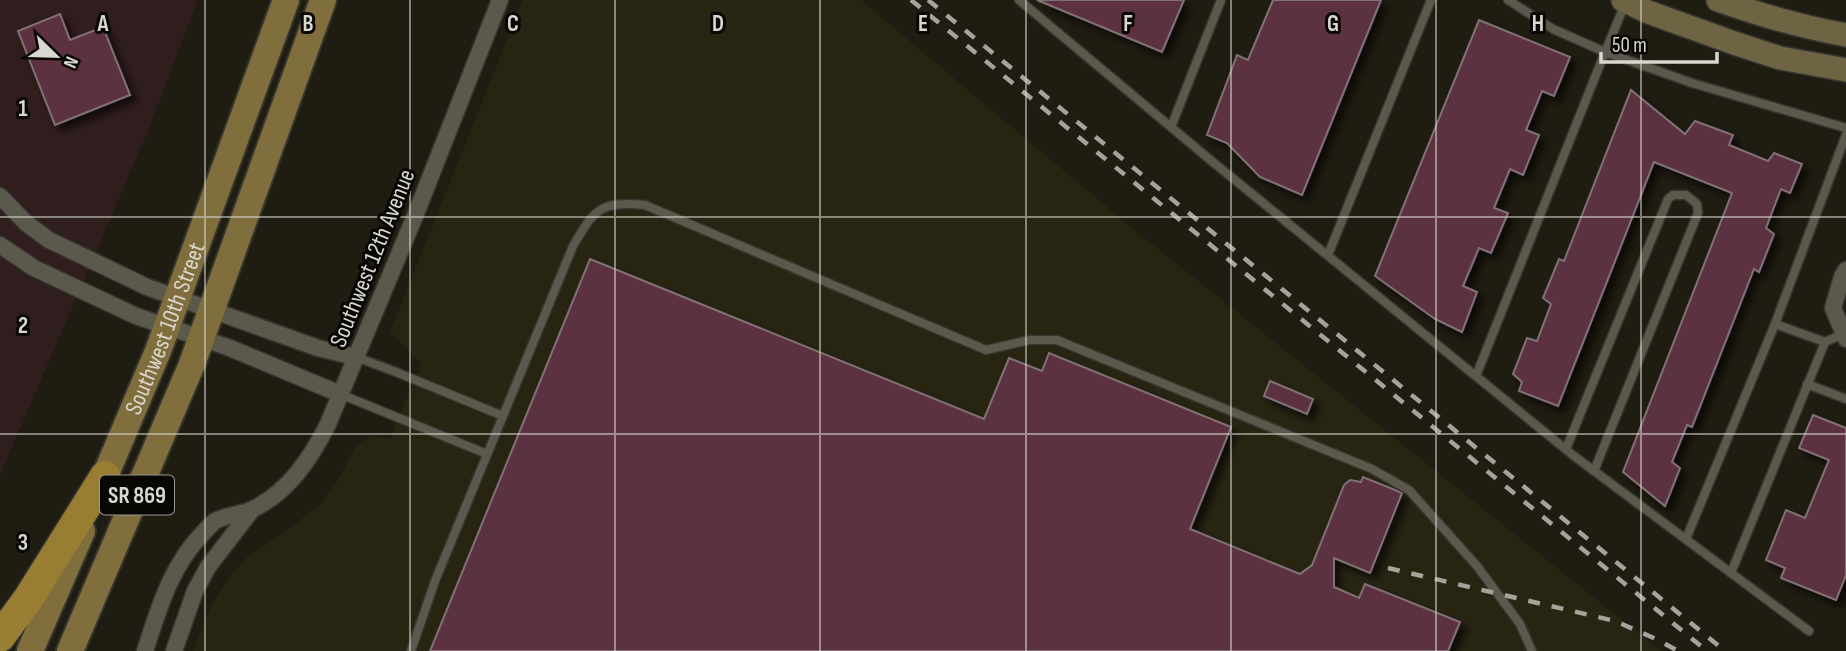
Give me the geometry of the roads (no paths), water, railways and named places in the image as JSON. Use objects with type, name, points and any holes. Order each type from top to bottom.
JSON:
[{"type":"highway","points":[[0,637],[28,599],[105,476]]},
{"type":"main road","name":"Southwest 10th Street","points":[[30,651],[168,327],[286,0]]},
{"type":"main road","name":"Southwest 10th Street","points":[[70,651],[174,409],[323,0]]},
{"type":"street","name":"Southwest 12th Avenue","points":[[174,651],[195,591],[208,567],[252,510],[297,475],[317,446],[415,216],[500,0]]},
{"type":"street","points":[[1718,0],[1789,23],[1846,35]]},
{"type":"street","points":[[1625,1],[1648,12],[1780,58],[1846,70]]},
{"type":"street","points":[[0,196],[26,223],[50,240],[147,287],[318,348],[355,357]]},
{"type":"street","points":[[0,245],[34,268],[136,316],[230,348],[340,394]]},
{"type":"street","points":[[1845,333],[1833,308],[1846,270]]},
{"type":"street","name":"Southwest 12th Avenue","points":[[145,651],[165,589],[177,565],[194,542],[215,521],[252,510]]},
{"type":"lane","points":[[1019,0],[1566,449],[1809,631]]},
{"type":"lane","points":[[1171,127],[1221,0]]},
{"type":"lane","points":[[1328,255],[1431,0]]},
{"type":"lane","points":[[1508,0],[1553,29],[1605,52],[1692,83],[1846,128]]},
{"type":"lane","points":[[1476,376],[1625,1]]},
{"type":"lane","points":[[1686,539],[1774,324],[1846,135]]},
{"type":"lane","points":[[1566,449],[1668,200],[1673,195],[1686,195],[1697,204],[1698,213],[1594,471]]},
{"type":"lane","points":[[411,651],[435,580],[572,246],[590,218],[619,203],[645,205],[986,350],[1029,340],[1057,340],[1372,468],[1409,489],[1478,566],[1520,624],[1532,651]]},
{"type":"lane","points":[[1774,324],[1825,342]]},
{"type":"lane","points":[[1731,573],[1825,342],[1845,333]]},
{"type":"lane","points":[[355,357],[503,416]]},
{"type":"lane","points":[[1807,384],[1846,399]]},
{"type":"lane","points":[[340,394],[487,454]]},
{"type":"railway","points":[[911,0],[1707,651]]},
{"type":"railway","points":[[928,0],[1725,651]]},
{"type":"railway","points":[[1388,568],[1615,621],[1678,651]]}]
